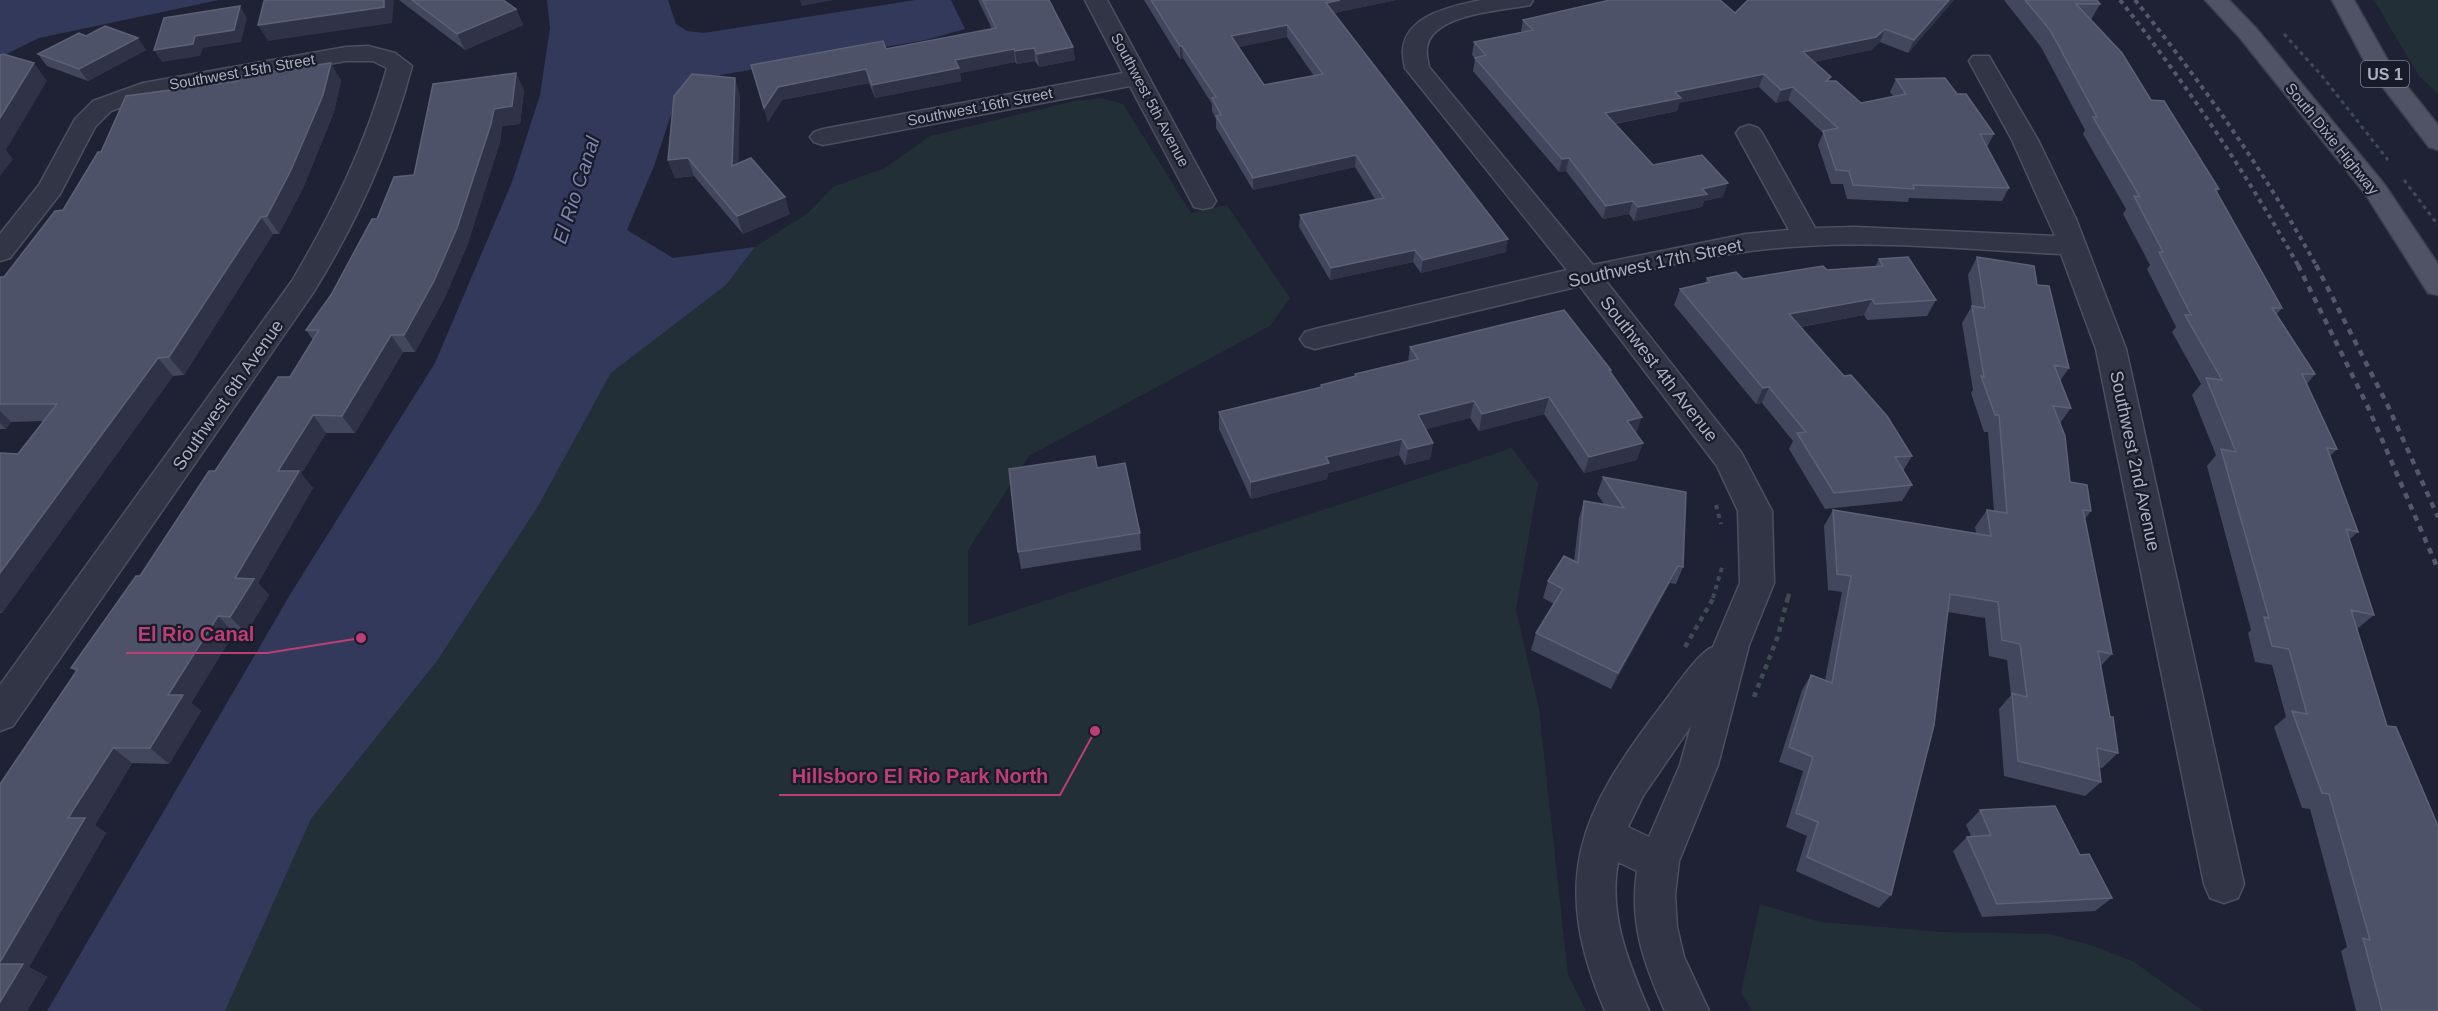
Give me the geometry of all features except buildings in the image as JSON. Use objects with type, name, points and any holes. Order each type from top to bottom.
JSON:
[{"type":"main road","name":"South Dixie Highway","points":[[2216,0],[2248,33],[2376,191],[2438,286]]},
{"type":"main road","name":"US 1","points":[[2339,1],[2380,68],[2438,142]]},
{"type":"main road","points":[[2380,68],[2438,105]]},
{"type":"street","name":"Southwest 5th Avenue","points":[[1096,0],[1203,201]]},
{"type":"street","name":"Southwest 4th Avenue","points":[[1521,0],[1446,16],[1432,23],[1418,37],[1413,56],[1417,68],[1587,276],[1730,460],[1755,511],[1757,583],[1731,645],[1699,765],[1659,861],[1654,895],[1656,927],[1664,960],[1687,1011]]},
{"type":"street","name":"Southwest 15th Street","points":[[0,252],[51,188],[67,162],[84,124],[102,106],[142,90],[346,54],[368,52],[385,55]]},
{"type":"street","name":"Southwest 6th Avenue","points":[[0,715],[256,357],[309,277],[359,184],[388,111],[400,66],[385,55]]},
{"type":"street","name":"Southwest 2nd Avenue","points":[[1981,61],[2025,140],[2074,246],[2111,349],[2224,884]]},
{"type":"street","name":"Southwest 16th Street","points":[[823,137],[1138,77]]},
{"type":"street","points":[[1749,133],[1806,237]]},
{"type":"street","name":"Southwest 17th Street","points":[[1315,339],[1697,251],[1806,237],[1912,237],[2074,246]]},
{"type":"street","name":"Southwest 4th Avenue","points":[[1627,1011],[1608,970],[1596,913],[1597,865],[1605,836],[1616,811],[1652,748],[1731,645]]},
{"type":"street","points":[[1652,748],[1699,765]]},
{"type":"street","points":[[1605,836],[1659,861]]},
{"type":"path","points":[[2280,28],[2322,76],[2391,164]]},
{"type":"path","points":[[2398,172],[2438,225]]},
{"type":"path","points":[[1713,495],[1722,526]]},
{"type":"path","points":[[1682,652],[1714,597],[1722,560]]},
{"type":"shaded area","points":[[2374,0],[2438,0],[2438,94],[2419,76]]},
{"type":"shaded area","points":[[1101,98],[1123,104],[1191,213],[1227,205],[1290,298],[1270,326],[1029,456],[968,550],[968,626],[1512,448],[1538,483],[1516,610],[1539,709],[1568,975],[1586,1011],[225,1011],[311,819],[437,661],[537,508],[611,373],[726,285],[755,247],[808,213],[833,187],[885,168],[930,136],[1074,101]]},
{"type":"shaded area","points":[[1760,904],[1820,922],[1943,932],[2049,934],[2094,946],[2134,962],[2203,1011],[1752,1011],[1741,993]]},
{"type":"water","points":[[0,0],[219,0],[39,38],[0,57]]},
{"type":"water","points":[[547,0],[668,0],[676,24],[687,31],[704,33],[915,0],[951,0],[965,29],[926,40],[703,78],[676,100],[654,166],[627,230],[673,258],[755,247],[726,285],[611,373],[537,508],[437,661],[311,819],[225,1011],[47,1011],[291,593],[435,363],[512,182],[540,95],[550,28]]},
{"type":"railway","points":[[2120,0],[2169,64],[2215,130],[2299,267]]},
{"type":"railway","points":[[2135,0],[2232,129],[2276,196],[2317,267]]},
{"type":"railway","points":[[2316,265],[2388,406],[2438,517]]},
{"type":"railway","points":[[2299,267],[2367,405],[2438,569]]},
{"type":"place","name":"El Rio Canal","points":[[361,638]]},
{"type":"place","name":"Hillsboro El Rio Park North","points":[[1095,731]]}]
